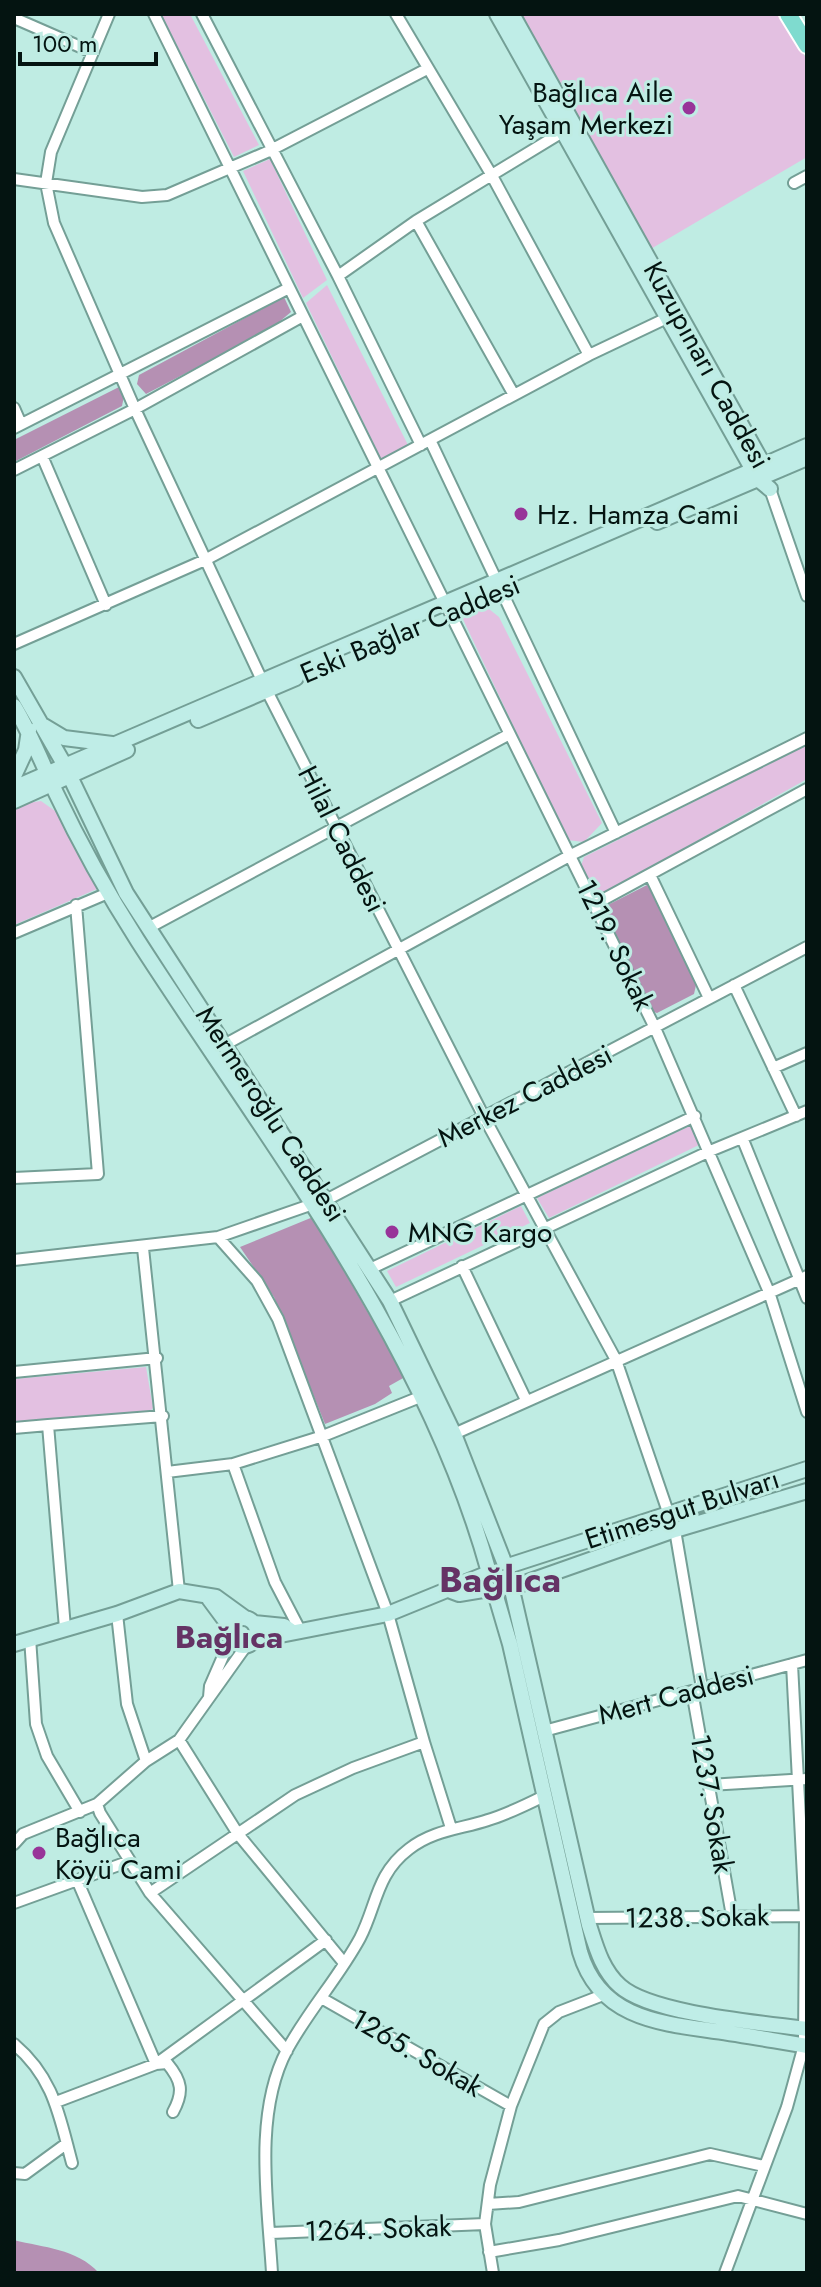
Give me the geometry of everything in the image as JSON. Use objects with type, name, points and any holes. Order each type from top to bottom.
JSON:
[{"type":"main road","name":"Kuzupınarı Caddesi","points":[[497,14],[568,128],[763,475]]},
{"type":"main road","name":"Kuzupınarı Caddesi","points":[[512,14],[568,128],[669,317],[763,475]]},
{"type":"main road","points":[[788,14],[807,45]]},
{"type":"main road","points":[[763,475],[807,446]]},
{"type":"main road","name":"Eski Bağlar Caddesi","points":[[14,788],[68,771],[496,586],[807,458]]},
{"type":"main road","name":"Mermeroğlu Caddesi","points":[[14,677],[35,727],[50,778],[108,893],[320,1202],[372,1268],[454,1434],[507,1563],[518,1576],[514,1588],[544,1731],[587,1918],[605,1968],[617,1984],[640,1998],[681,2009],[806,2029]]},
{"type":"main road","points":[[68,771],[116,745],[265,687]]},
{"type":"main road","name":"Mermeroğlu Caddesi","points":[[14,706],[35,727],[68,771],[106,855],[148,928],[226,1044],[320,1202],[420,1397],[474,1518],[510,1644],[580,1952],[588,1974],[603,1995]]},
{"type":"main road","points":[[14,776],[35,727],[64,738],[116,745]]},
{"type":"main road","name":"Eski Bağlar Caddesi","points":[[14,801],[50,778]]},
{"type":"main road","name":"Etimesgut Bulvarı","points":[[807,1469],[507,1563],[490,1581],[514,1588],[675,1530],[807,1491]]},
{"type":"main road","points":[[207,1596],[239,1646],[296,1630],[388,1614],[451,1591],[456,1585],[490,1581]]},
{"type":"main road","points":[[14,1644],[117,1614],[179,1591],[224,1601],[258,1629],[251,1643]]},
{"type":"main road","points":[[230,1633],[237,1619],[296,1630]]},
{"type":"main road","points":[[603,1995],[627,2012],[654,2022],[806,2046]]},
{"type":"street","points":[[46,183],[55,137],[109,14]]},
{"type":"street","name":"1219. Sokak","points":[[154,14],[655,1028],[769,1292],[807,1412]]},
{"type":"street","points":[[202,14],[425,443],[616,833]]},
{"type":"street","points":[[396,14],[491,174],[589,355]]},
{"type":"street","points":[[14,18],[92,52]]},
{"type":"street","points":[[14,179],[150,197],[167,195],[273,149],[427,69]]},
{"type":"street","points":[[338,276],[416,221],[568,128]]},
{"type":"street","points":[[794,183],[807,176]]},
{"type":"street","name":"Hilal Caddesi","points":[[46,183],[54,223],[120,375],[265,687],[484,1117],[616,1360],[668,1512]]},
{"type":"street","points":[[416,221],[514,395]]},
{"type":"street","points":[[14,408],[18,426],[289,288]]},
{"type":"street","points":[[14,470],[135,409],[303,316]]},
{"type":"street","points":[[14,644],[205,560],[589,355],[669,317]]},
{"type":"street","points":[[42,456],[106,605]]},
{"type":"street","points":[[763,475],[807,596]]},
{"type":"street","points":[[148,928],[508,735]]},
{"type":"street","points":[[226,1044],[571,855],[807,738]]},
{"type":"street","points":[[595,904],[807,789]]},
{"type":"street","points":[[650,875],[709,998]]},
{"type":"street","points":[[14,933],[108,893]]},
{"type":"street","points":[[14,1178],[98,1174],[76,905]]},
{"type":"street","name":"Merkez Caddesi","points":[[14,1260],[143,1248],[218,1237],[320,1202],[807,947]]},
{"type":"street","points":[[390,1301],[710,1151],[802,1114],[773,1068],[734,985]]},
{"type":"street","points":[[773,1068],[807,1053]]},
{"type":"street","points":[[372,1268],[695,1116]]},
{"type":"street","points":[[743,1140],[804,1277],[807,1298]]},
{"type":"street","points":[[218,1237],[244,1264],[271,1303],[388,1614],[451,1828]]},
{"type":"street","points":[[143,1248],[157,1358],[179,1591]]},
{"type":"street","points":[[462,1266],[526,1400]]},
{"type":"street","points":[[454,1434],[804,1277]]},
{"type":"street","points":[[14,1372],[157,1358]]},
{"type":"street","points":[[167,1472],[233,1464],[323,1436],[420,1397]]},
{"type":"street","points":[[14,1428],[163,1416]]},
{"type":"street","points":[[48,1425],[65,1628]]},
{"type":"street","points":[[233,1464],[275,1582],[296,1630]]},
{"type":"street","name":"1237. Sokak","points":[[675,1530],[709,1785],[732,1916]]},
{"type":"street","points":[[117,1614],[127,1704],[146,1761]]},
{"type":"street","points":[[209,1697],[210,1686],[230,1633]]},
{"type":"street","points":[[30,1638],[36,1724],[47,1756],[80,1812]]},
{"type":"street","points":[[14,1844],[23,1834],[97,1804],[146,1761],[179,1740],[251,1643]]},
{"type":"street","name":"Mert Caddesi","points":[[544,1731],[807,1660]]},
{"type":"street","points":[[725,2273],[806,2046],[802,1780],[792,1664]]},
{"type":"street","points":[[179,1740],[238,1834],[344,1963]]},
{"type":"street","points":[[150,1893],[295,1795],[353,1768],[424,1742]]},
{"type":"street","points":[[709,1785],[802,1780]]},
{"type":"street","points":[[272,2273],[269,2124],[274,2089],[287,2051],[363,1932],[375,1892],[389,1869],[408,1849],[451,1828],[485,1821],[544,1796]]},
{"type":"street","points":[[97,1804],[150,1893],[287,2051]]},
{"type":"street","points":[[14,1903],[130,1861]]},
{"type":"street","points":[[78,1882],[156,2064]]},
{"type":"street","name":"1238. Sokak","points":[[587,1918],[806,1916]]},
{"type":"street","points":[[56,2102],[156,2064],[326,1940]]},
{"type":"street","points":[[493,2273],[485,2224],[511,2106],[544,2024],[559,2012],[603,1995]]},
{"type":"street","name":"1265. Sokak","points":[[323,1999],[511,2106]]},
{"type":"street","points":[[14,2044],[37,2064],[56,2102],[72,2163]]},
{"type":"street","points":[[156,2064],[167,2063],[181,2084],[180,2101],[173,2112]]},
{"type":"street","points":[[14,2173],[25,2174],[66,2144]]},
{"type":"street","points":[[488,2204],[519,2202],[710,2154],[764,2166]]},
{"type":"street","points":[[489,2252],[559,2240],[738,2196],[807,2214]]},
{"type":"street","name":"1264. Sokak","points":[[271,2233],[485,2224]]},
{"type":"shaded area","points":[[161,14],[190,14],[259,145],[234,157]]},
{"type":"shaded area","name":"Bağlıca Aile Yaşam Merkezi","points":[[518,14],[780,14],[807,60],[807,157],[649,250]]},
{"type":"shaded area","points":[[270,159],[327,280],[303,298],[243,171]]},
{"type":"shaded area","points":[[327,285],[408,445],[381,459],[306,303]]},
{"type":"shaded area","points":[[284,297],[291,312],[272,328],[146,394],[137,384],[139,375]]},
{"type":"shaded area","points":[[119,387],[124,396],[122,406],[14,462],[14,440]]},
{"type":"shaded area","points":[[484,605],[499,617],[602,823],[584,842],[567,840],[461,615]]},
{"type":"shaded area","points":[[807,745],[807,779],[597,897],[581,866],[584,857]]},
{"type":"shaded area","points":[[41,801],[58,813],[97,889],[14,925],[14,805]]},
{"type":"shaded area","points":[[649,884],[696,985],[694,994],[657,1013],[651,1011],[602,908]]},
{"type":"shaded area","points":[[692,1125],[703,1143],[549,1218],[537,1198]]},
{"type":"shaded area","points":[[521,1206],[530,1223],[396,1287],[387,1271]]},
{"type":"shaded area","points":[[313,1217],[405,1377],[389,1386],[392,1393],[375,1404],[325,1424],[274,1297],[240,1247]]},
{"type":"shaded area","points":[[146,1367],[153,1408],[150,1411],[14,1425],[14,1379]]},
{"type":"shaded area","points":[[14,2240],[70,2254],[99,2273],[14,2273]]},
{"type":"place","name":"Bağlıca Aile Yaşam Merkezi","points":[[689,108]]},
{"type":"place","name":"Hz. Hamza Cami","points":[[521,514]]},
{"type":"place","name":"MNG Kargo","points":[[392,1232]]},
{"type":"place","name":"Bağlıca Köyü Cami","points":[[39,1853]]},
{"type":"district","name":"Bağlıca","points":[[500,1579]]},
{"type":"district","name":"Bağlıca","points":[[229,1637]]}]
